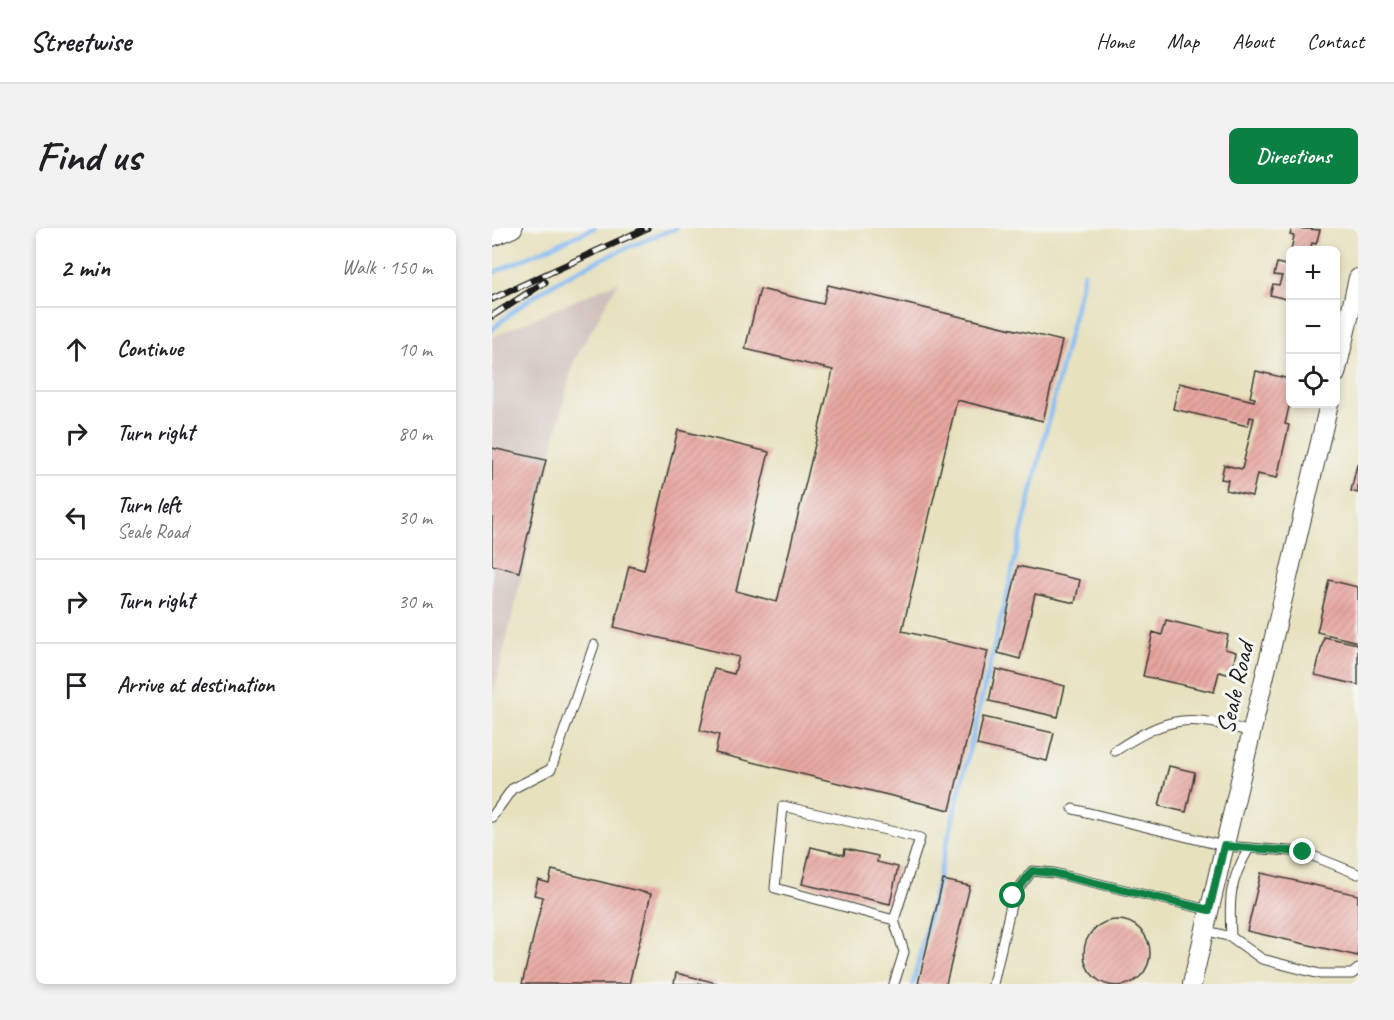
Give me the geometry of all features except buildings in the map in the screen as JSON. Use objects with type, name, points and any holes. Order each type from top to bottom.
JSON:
[{"type":"street","points":[[492,237],[513,228]]},
{"type":"street","points":[[1340,354],[1358,278]]},
{"type":"street","name":"Seale Road","points":[[1192,984],[1328,408]]},
{"type":"lane","points":[[492,817],[512,789],[551,769],[594,645]]},
{"type":"lane","points":[[1114,751],[1148,729],[1182,720],[1217,722],[1251,732]]},
{"type":"lane","points":[[894,920],[775,888],[783,806],[920,838],[894,920],[904,952],[894,984]]},
{"type":"lane","points":[[1072,809],[1224,846],[1303,852],[1358,874]]},
{"type":"lane","points":[[1231,937],[1229,900],[1234,875],[1248,848]]},
{"type":"lane","points":[[993,984],[1013,896],[1032,871],[1053,873],[1209,910]]},
{"type":"lane","points":[[1204,930],[1231,937],[1262,959],[1271,962],[1320,974],[1353,974],[1358,969]]},
{"type":"shaded area","points":[[619,281],[573,363],[492,700],[492,337]]},
{"type":"waterway","points":[[492,273],[594,228]]},
{"type":"waterway","points":[[492,330],[533,297],[555,283],[603,258],[676,228]]},
{"type":"waterway","points":[[913,984],[1084,273]]},
{"type":"railway","points":[[492,299],[647,228]]},
{"type":"railway","points":[[492,316],[545,282]]},
{"type":"route","points":[[1013,896],[1032,871],[1053,873],[1209,910],[1224,846],[1303,852]]}]
